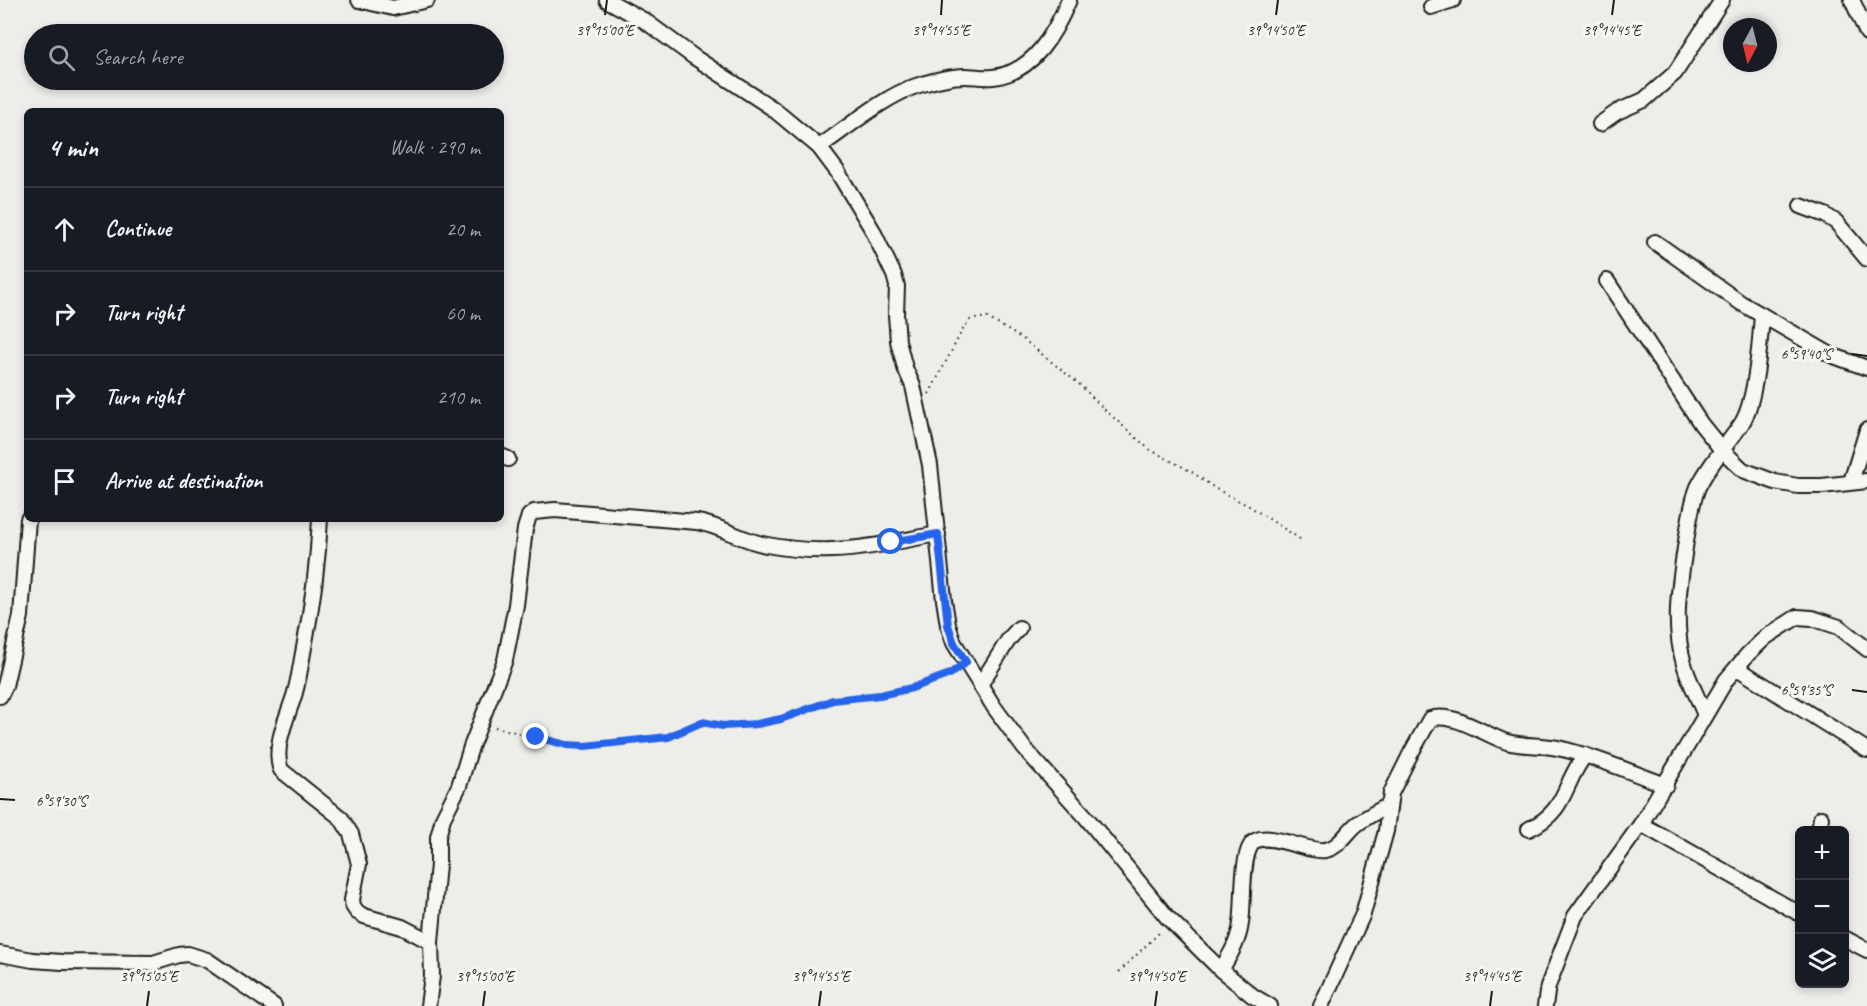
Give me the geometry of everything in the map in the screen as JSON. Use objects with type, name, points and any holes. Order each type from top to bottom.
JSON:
[{"type":"street","points":[[359,0],[393,8],[427,0]]},
{"type":"street","points":[[607,0],[645,21],[798,128],[819,147],[852,194],[894,274],[897,286],[898,341],[905,368],[913,386],[930,465],[948,625],[954,643],[1024,748],[1085,816],[1171,922],[1221,970],[1248,1001],[1270,1006]]},
{"type":"street","points":[[819,147],[885,102],[913,87],[939,79],[963,76],[992,77],[1013,72],[1035,57],[1047,41],[1069,0]]},
{"type":"street","points":[[1431,7],[1453,0]]},
{"type":"street","points":[[1600,124],[1617,112],[1644,100],[1675,73],[1697,41],[1713,10],[1722,0]]},
{"type":"street","points":[[1852,0],[1867,33]]},
{"type":"street","points":[[1801,206],[1836,222],[1867,259]]},
{"type":"street","points":[[1655,242],[1741,303],[1831,355],[1867,368]]},
{"type":"street","points":[[1607,282],[1701,424],[1722,450],[1743,470],[1774,482],[1806,486],[1867,481]]},
{"type":"street","points":[[1705,715],[1684,665],[1676,616],[1687,536],[1698,488],[1743,421],[1759,354],[1762,315]]},
{"type":"street","points":[[1851,482],[1867,430]]},
{"type":"street","points":[[428,1006],[432,976],[431,942],[438,837],[443,818],[459,786],[505,660],[510,642],[525,529],[529,516],[534,512],[555,510],[697,522],[711,525],[746,541],[813,550],[850,549],[938,534]]},
{"type":"street","points":[[0,696],[21,616],[28,522]]},
{"type":"street","points":[[320,522],[310,620],[295,694],[284,725],[279,763],[281,770],[341,818],[351,834],[359,864],[352,900],[357,912],[402,927],[431,942]]},
{"type":"street","points":[[1545,1006],[1548,986],[1575,916],[1641,824],[1666,785],[1705,715],[1737,668],[1766,638],[1797,617],[1812,618],[1839,627],[1867,649]]},
{"type":"street","points":[[980,685],[1009,639],[1019,628]]},
{"type":"street","points":[[1737,668],[1867,750]]},
{"type":"street","points":[[1321,1006],[1363,914],[1386,831],[1391,793],[1430,719],[1438,717],[1455,720],[1487,735],[1519,745],[1558,748],[1585,755],[1666,785]]},
{"type":"street","points":[[1529,829],[1549,817],[1556,809],[1585,755]]},
{"type":"street","points":[[1221,970],[1234,947],[1241,926],[1246,858],[1251,845],[1260,839],[1269,838],[1316,850],[1327,850],[1335,847],[1358,823],[1389,805]]},
{"type":"street","points":[[1641,824],[1795,907]]},
{"type":"street","points":[[1849,940],[1867,950]]},
{"type":"street","points":[[0,954],[52,961],[153,963],[188,954],[207,960],[274,1006]]},
{"type":"path","points":[[919,411],[962,331],[970,320],[986,317],[1023,339],[1079,384],[1149,449],[1192,471],[1216,489],[1249,506],[1303,541]]},
{"type":"path","points":[[480,724],[567,745],[585,746],[652,740],[668,737],[702,722],[723,726],[757,724],[781,719],[833,700],[880,695],[912,688],[950,674],[966,662]]},
{"type":"path","points":[[1119,972],[1171,922]]},
{"type":"route","points":[[536,737],[567,745],[585,746],[652,740],[668,737],[702,722],[723,726],[741,726],[781,719],[833,700],[880,695],[912,688],[950,674],[966,662],[950,635],[944,600],[938,534],[891,542]]}]
